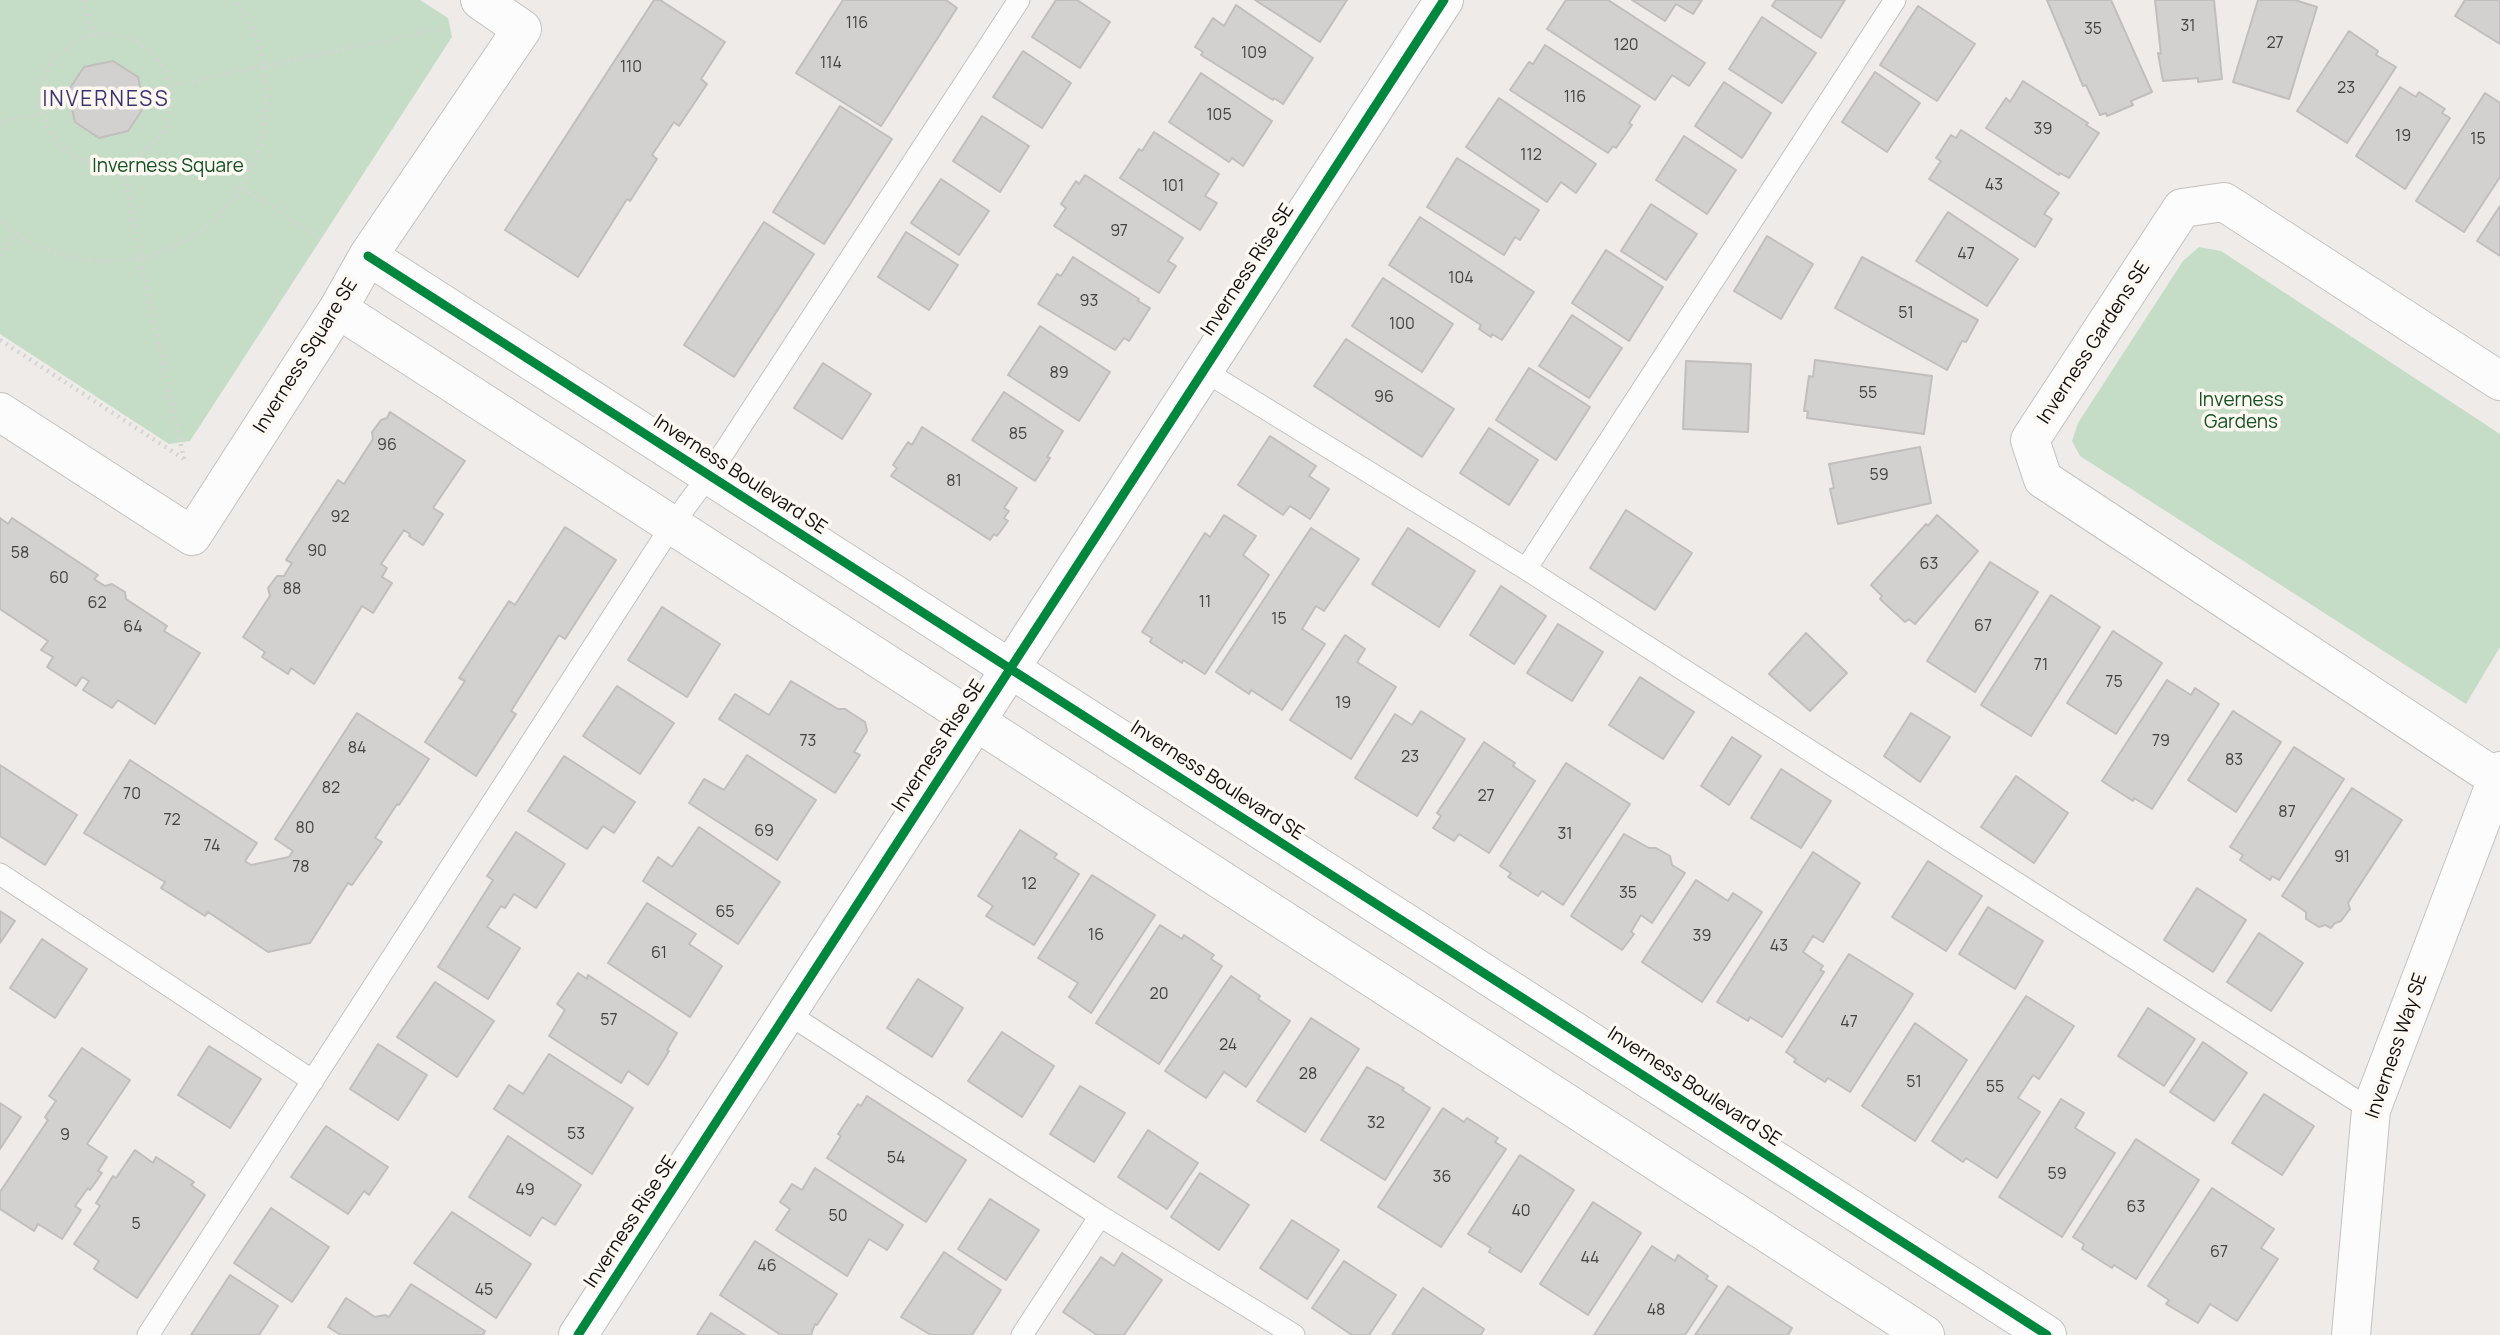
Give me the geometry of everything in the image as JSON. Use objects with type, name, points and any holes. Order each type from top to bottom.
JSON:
[{"type":"street","name":"Inverness Square SE","points":[[0,412],[192,536],[338,309],[368,256],[522,29],[480,0]]},
{"type":"street","name":"Inverness Rise SE","points":[[578,1335],[1444,0]]},
{"type":"street","name":"Inverness Gardens SE","points":[[2498,774],[2043,479],[2030,440],[2182,208],[2224,202],[2500,381]]},
{"type":"street","name":"Inverness Boulevard SE","points":[[368,256],[2047,1335]]},
{"type":"street","points":[[338,309],[1925,1335]]},
{"type":"street","name":"Inverness Way SE","points":[[2351,1335],[2371,1110],[2498,774]]},
{"type":"lane","points":[[148,1335],[672,525],[709,475],[1019,0]]},
{"type":"lane","points":[[1526,569],[1895,0]]},
{"type":"lane","points":[[1203,370],[1526,569],[2371,1110]]},
{"type":"lane","points":[[0,874],[313,1081]]},
{"type":"lane","points":[[787,1013],[1100,1216],[1294,1335]]},
{"type":"lane","points":[[1022,1335],[1100,1216]]},
{"type":"path","points":[[85,0],[92,35]]},
{"type":"path","points":[[0,221],[16,234],[55,253],[97,262],[140,258],[171,249],[198,233],[223,213],[243,188],[261,150],[268,108],[265,66],[256,36],[234,0]]},
{"type":"path","points":[[171,86],[453,26]]},
{"type":"path","points":[[92,35],[123,35],[142,44],[158,58],[171,86],[172,105],[162,134],[149,149],[123,163],[92,163],[72,155],[56,141],[42,113],[43,82],[51,64],[72,43],[92,35]]},
{"type":"path","points":[[0,122],[42,113]]},
{"type":"path","points":[[123,163],[140,258],[184,459]]},
{"type":"path","points":[[243,188],[327,243]]},
{"type":"path","points":[[0,256],[16,234]]},
{"type":"path","points":[[0,340],[184,459]]},
{"type":"path","points":[[184,459],[191,447]]},
{"type":"green space","name":"Inverness Square","points":[[0,0],[420,0],[448,18],[452,37],[190,441],[169,444],[0,334]]},
{"type":"green space","name":"Inverness Gardens","points":[[2199,247],[2221,251],[2500,434],[2500,647],[2466,704],[2080,456],[2072,441],[2078,423],[2183,261]]},
{"type":"building","points":[[654,0],[660,0],[725,42],[701,79],[707,84],[679,126],[674,122],[652,155],[657,159],[630,201],[627,199],[578,277],[505,230]]},
{"type":"building","points":[[843,0],[946,0],[957,8],[881,126],[796,73]]},
{"type":"building","points":[[1056,0],[1077,0],[1110,22],[1080,68],[1032,37]]},
{"type":"building","points":[[1255,0],[1347,0],[1320,42]]},
{"type":"building","points":[[1566,0],[1608,0],[1705,63],[1689,86],[1672,75],[1655,100],[1547,29]]},
{"type":"building","points":[[1632,0],[1702,0],[1693,14],[1676,4],[1665,21]]},
{"type":"building","points":[[1776,0],[1845,0],[1821,38],[1772,6]]},
{"type":"building","points":[[2047,0],[2111,0],[2152,92],[2131,101],[2133,105],[2107,116],[2106,113],[2100,115],[2086,85],[2083,86]]},
{"type":"building","points":[[2155,0],[2214,0],[2222,79],[2198,82],[2198,78],[2163,81],[2158,53],[2161,54]]},
{"type":"building","points":[[2258,0],[2295,0],[2317,7],[2289,99],[2233,82]]},
{"type":"building","points":[[2465,0],[2500,0],[2500,44],[2455,16]]},
{"type":"building","points":[[1236,5],[1313,58],[1283,104],[1201,55],[1203,52],[1195,47],[1213,18],[1224,26]]},
{"type":"building","points":[[1918,6],[1975,44],[1937,101],[1880,65]]},
{"type":"building","points":[[1762,17],[1816,53],[1782,103],[1729,69]]},
{"type":"building","points":[[2349,31],[2378,51],[2376,55],[2396,67],[2347,143],[2297,111]]},
{"type":"building","points":[[1545,45],[1640,106],[1629,123],[1632,125],[1616,148],[1613,146],[1608,153],[1510,90],[1529,62],[1533,64]]},
{"type":"building","points":[[1023,51],[1071,83],[1042,128],[993,97]]},
{"type":"building","points":[[113,61],[138,77],[144,107],[128,131],[99,138],[75,122],[68,91],[84,67]]},
{"type":"building","points":[[1875,72],[1920,103],[1887,152],[1842,122]]},
{"type":"building","points":[[1201,73],[1272,121],[1243,166],[1232,158],[1229,162],[1169,122]]},
{"type":"building","points":[[2023,81],[2099,133],[2069,178],[2060,173],[2059,175],[1986,128],[2006,98],[2010,102]]},
{"type":"building","points":[[1724,82],[1771,113],[1742,158],[1695,126]]},
{"type":"building","points":[[2400,87],[2416,97],[2419,92],[2445,109],[2442,113],[2450,118],[2405,189],[2356,156]]},
{"type":"building","points":[[2485,93],[2500,103],[2500,177],[2464,232],[2416,201]]},
{"type":"building","points":[[1499,98],[1596,164],[1576,193],[1561,182],[1547,202],[1466,147]]},
{"type":"building","points":[[840,106],[892,139],[824,244],[773,212]]},
{"type":"building","points":[[982,116],[1029,146],[1000,192],[953,161]]},
{"type":"building","points":[[1961,130],[2059,193],[2044,214],[2052,219],[2035,247],[1929,179],[1941,161],[1936,158],[1951,135],[1956,138]]},
{"type":"building","points":[[1154,132],[1219,174],[1205,196],[1217,203],[1200,230],[1120,178]]},
{"type":"building","points":[[1684,136],[1736,170],[1707,214],[1656,180]]},
{"type":"building","points":[[1457,158],[1539,210],[1520,240],[1515,237],[1504,255],[1427,207]]},
{"type":"building","points":[[1085,175],[1183,238],[1168,261],[1176,266],[1159,293],[1054,226],[1066,208],[1061,204],[1076,181],[1079,184]]},
{"type":"building","points":[[941,179],[989,211],[959,255],[911,223]]},
{"type":"building","points":[[1651,204],[1697,234],[1666,280],[1621,251]]},
{"type":"building","points":[[2500,206],[2500,256],[2477,241]]},
{"type":"building","points":[[1948,212],[2018,259],[1987,306],[1916,261]]},
{"type":"building","points":[[1420,217],[1534,292],[1502,340],[1492,334],[1491,337],[1479,329],[1481,325],[1389,265]]},
{"type":"building","points":[[764,222],[814,254],[734,377],[684,345]]},
{"type":"building","points":[[906,232],[958,265],[929,310],[878,277]]},
{"type":"building","points":[[1767,236],[1813,264],[1781,319],[1734,291]]},
{"type":"building","points":[[1606,250],[1663,287],[1629,341],[1572,303]]},
{"type":"building","points":[[1073,257],[1150,308],[1129,341],[1124,338],[1115,350],[1038,304],[1057,274],[1061,276]]},
{"type":"building","points":[[1862,257],[1978,320],[1966,342],[1962,341],[1947,370],[1835,308]]},
{"type":"building","points":[[1383,278],[1453,324],[1422,372],[1352,326]]},
{"type":"building","points":[[1572,315],[1622,348],[1589,398],[1539,366]]},
{"type":"building","points":[[1040,326],[1110,372],[1079,421],[1008,375]]},
{"type":"building","points":[[1346,339],[1454,409],[1422,457],[1314,386]]},
{"type":"building","points":[[1815,360],[1932,376],[1924,434],[1807,418],[1808,411],[1804,411],[1809,376],[1813,377]]},
{"type":"building","points":[[1686,361],[1751,364],[1748,432],[1683,429]]},
{"type":"building","points":[[823,363],[871,394],[842,439],[794,408]]},
{"type":"building","points":[[1529,368],[1590,407],[1556,460],[1496,420]]},
{"type":"building","points":[[1004,392],[1063,431],[1035,481],[972,440]]},
{"type":"building","points":[[390,412],[465,461],[433,508],[443,514],[423,545],[404,530],[381,564],[387,568],[382,577],[392,583],[373,613],[362,606],[314,684],[291,668],[288,674],[262,657],[265,652],[243,637],[270,596],[268,588],[277,576],[284,576],[292,563],[286,560],[338,480],[344,484],[373,439],[372,432]]},
{"type":"building","points":[[922,427],[1017,488],[1004,508],[1009,511],[1004,518],[1008,521],[997,536],[994,534],[990,540],[891,476],[897,468],[893,465],[908,442],[912,445]]},
{"type":"building","points":[[1489,428],[1538,460],[1509,505],[1460,473]]},
{"type":"building","points":[[1270,436],[1316,466],[1309,476],[1329,489],[1310,519],[1290,506],[1283,515],[1238,485]]},
{"type":"building","points":[[1920,447],[1931,503],[1838,524],[1830,489],[1834,488],[1829,464]]},
{"type":"building","points":[[1626,510],[1692,553],[1655,610],[1590,568]]},
{"type":"building","points":[[1224,515],[1256,536],[1243,555],[1269,575],[1205,674],[1150,642],[1152,638],[1142,632],[1205,533],[1210,537]]},
{"type":"building","points":[[1937,515],[1978,551],[1915,624],[1909,619],[1905,622],[1880,599],[1882,596],[1871,585]]},
{"type":"building","points":[[0,518],[8,524],[12,518],[98,575],[94,579],[105,586],[112,584],[125,592],[126,599],[167,626],[164,631],[200,653],[155,724],[118,700],[112,708],[83,690],[89,681],[82,677],[76,686],[47,667],[53,657],[41,650],[48,641],[0,609]]},
{"type":"building","points":[[565,527],[616,560],[565,639],[559,635],[511,711],[516,714],[476,776],[425,742],[465,681],[459,678],[509,601],[515,605]]},
{"type":"building","points":[[1311,528],[1359,559],[1324,611],[1316,606],[1302,629],[1325,644],[1282,710],[1251,690],[1249,694],[1216,672]]},
{"type":"building","points":[[1408,528],[1475,571],[1439,627],[1372,584]]},
{"type":"building","points":[[1990,562],[2038,592],[1975,692],[1927,661]]},
{"type":"building","points":[[1501,586],[1546,616],[1514,664],[1470,635]]},
{"type":"building","points":[[2051,595],[2100,627],[2031,736],[1981,705]]},
{"type":"building","points":[[662,607],[720,644],[687,697],[628,660]]},
{"type":"building","points":[[1558,624],[1603,652],[1572,701],[1527,673]]},
{"type":"building","points":[[2113,631],[2162,663],[2116,734],[2067,703]]},
{"type":"building","points":[[1806,633],[1847,673],[1810,711],[1769,674]]},
{"type":"building","points":[[1345,635],[1365,649],[1357,662],[1396,687],[1351,759],[1290,720]]},
{"type":"building","points":[[1640,677],[1694,712],[1663,759],[1609,725]]},
{"type":"building","points":[[2167,680],[2191,695],[2195,688],[2219,704],[2152,809],[2134,798],[2133,801],[2102,781]]},
{"type":"building","points":[[791,681],[865,722],[867,731],[854,752],[860,755],[835,793],[719,719],[735,694],[769,715]]},
{"type":"building","points":[[617,686],[674,723],[640,774],[583,736]]},
{"type":"building","points":[[1421,711],[1465,739],[1417,816],[1355,778],[1395,714],[1412,725]]},
{"type":"building","points":[[2233,711],[2281,742],[2236,812],[2188,780]]},
{"type":"building","points":[[357,713],[429,759],[375,838],[382,842],[352,885],[348,883],[310,943],[268,952],[208,912],[205,916],[161,888],[165,882],[84,833],[130,760],[257,843],[245,861],[251,865],[289,857],[293,851],[275,839]]},
{"type":"building","points":[[1911,713],[1950,737],[1920,782],[1884,756]]},
{"type":"building","points":[[1732,737],[1761,756],[1729,805],[1701,786]]},
{"type":"building","points":[[1484,742],[1515,763],[1513,766],[1535,781],[1489,853],[1459,834],[1454,841],[1433,828],[1441,816],[1437,813]]},
{"type":"building","points":[[2294,747],[2344,779],[2279,880],[2272,876],[2270,880],[2240,860],[2243,855],[2230,847]]},
{"type":"building","points":[[747,755],[816,800],[777,860],[689,803],[704,779],[724,790]]},
{"type":"building","points":[[564,756],[635,802],[614,833],[603,826],[587,849],[528,811]]},
{"type":"building","points":[[1566,763],[1630,804],[1563,905],[1542,891],[1538,896],[1508,877],[1511,873],[1500,866]]},
{"type":"building","points":[[0,765],[77,815],[45,865],[0,836]]},
{"type":"building","points":[[1781,769],[1831,801],[1801,848],[1751,818]]},
{"type":"building","points":[[2016,776],[2068,813],[2034,863],[1981,827]]},
{"type":"building","points":[[2352,788],[2402,820],[2348,903],[2350,909],[2341,921],[2331,928],[2325,925],[2319,927],[2306,919],[2306,912],[2282,896]]},
{"type":"building","points":[[699,827],[780,882],[738,944],[643,881],[658,857],[672,867]]},
{"type":"building","points":[[1020,830],[1057,854],[1054,858],[1079,874],[1034,945],[986,916],[993,906],[978,896]]},
{"type":"building","points":[[516,832],[565,864],[536,908],[514,894],[505,908],[501,906],[487,927],[520,948],[488,999],[438,967],[493,880],[487,876]]},
{"type":"building","points":[[1624,834],[1670,856],[1672,865],[1685,873],[1652,923],[1641,915],[1631,932],[1634,934],[1622,950],[1571,916]]},
{"type":"building","points":[[1813,852],[1860,883],[1823,942],[1813,936],[1803,952],[1823,966],[1820,970],[1824,972],[1782,1037],[1750,1017],[1748,1021],[1717,1002]]},
{"type":"building","points":[[1928,861],[1982,896],[1946,951],[1892,917]]},
{"type":"building","points":[[1092,875],[1155,915],[1091,1013],[1069,997],[1078,983],[1038,958]]},
{"type":"building","points":[[1696,880],[1728,901],[1733,893],[1762,912],[1702,1002],[1642,962]]},
{"type":"building","points":[[2197,888],[2246,920],[2213,972],[2164,940]]},
{"type":"building","points":[[647,903],[696,934],[689,944],[722,966],[690,1017],[608,963]]},
{"type":"building","points":[[1988,907],[2043,941],[2015,989],[1959,954]]},
{"type":"building","points":[[0,911],[15,921],[0,943]]},
{"type":"building","points":[[1160,925],[1182,939],[1184,935],[1214,955],[1211,959],[1222,966],[1159,1064],[1096,1023]]},
{"type":"building","points":[[2259,933],[2303,963],[2271,1011],[2227,982]]},
{"type":"building","points":[[42,939],[87,969],[55,1018],[10,988]]},
{"type":"building","points":[[1849,954],[1913,994],[1850,1092],[1828,1078],[1825,1082],[1794,1062],[1796,1059],[1786,1052]]},
{"type":"building","points":[[578,973],[587,979],[588,975],[677,1033],[648,1085],[628,1071],[621,1083],[549,1036],[565,1010],[557,1004]]},
{"type":"building","points":[[1231,976],[1290,1021],[1246,1087],[1224,1072],[1206,1098],[1165,1071]]},
{"type":"building","points":[[918,979],[963,1008],[932,1057],[887,1028]]},
{"type":"building","points":[[435,982],[494,1021],[457,1077],[397,1037]]},
{"type":"building","points":[[2026,996],[2074,1026],[2039,1079],[2033,1075],[2018,1098],[2040,1112],[1997,1178],[1966,1158],[1963,1162],[1932,1141]]},
{"type":"building","points":[[2148,1008],[2195,1039],[2164,1086],[2118,1056]]},
{"type":"building","points":[[1311,1018],[1359,1049],[1305,1132],[1257,1101]]},
{"type":"building","points":[[1915,1023],[1967,1060],[1915,1141],[1862,1106]]},
{"type":"building","points":[[1002,1032],[1054,1066],[1022,1117],[968,1081]]},
{"type":"building","points":[[2203,1042],[2247,1073],[2214,1121],[2170,1092]]},
{"type":"building","points":[[378,1044],[427,1075],[398,1120],[350,1089]]},
{"type":"building","points":[[209,1046],[261,1079],[230,1128],[178,1095]]},
{"type":"building","points":[[82,1048],[130,1080],[87,1144],[107,1157],[98,1171],[102,1173],[75,1206],[81,1210],[62,1239],[38,1224],[34,1231],[0,1209],[0,1192],[48,1120],[45,1117],[56,1101],[49,1096]]},
{"type":"building","points":[[549,1054],[633,1108],[592,1174],[494,1109],[509,1085],[523,1094]]},
{"type":"building","points":[[1367,1067],[1404,1088],[1402,1090],[1430,1108],[1385,1180],[1321,1140]]},
{"type":"building","points":[[1080,1086],[1125,1113],[1094,1162],[1050,1134]]},
{"type":"building","points":[[2264,1094],[2314,1126],[2282,1175],[2232,1143]]},
{"type":"building","points":[[867,1096],[966,1160],[926,1222],[827,1158],[841,1136],[838,1134],[858,1104],[861,1106]]},
{"type":"building","points":[[2061,1099],[2084,1113],[2075,1128],[2115,1153],[2062,1237],[1999,1197]]},
{"type":"building","points":[[0,1103],[21,1117],[0,1149]]},
{"type":"building","points":[[1443,1108],[1464,1122],[1467,1118],[1498,1138],[1495,1142],[1506,1149],[1441,1247],[1378,1207]]},
{"type":"building","points":[[326,1126],[388,1167],[369,1195],[364,1191],[348,1214],[291,1177]]},
{"type":"building","points":[[1148,1130],[1198,1163],[1167,1209],[1118,1177]]},
{"type":"building","points":[[508,1136],[581,1185],[555,1225],[542,1217],[530,1236],[469,1197]]},
{"type":"building","points":[[2136,1139],[2199,1180],[2136,1279],[2082,1249],[2084,1244],[2073,1237]]},
{"type":"building","points":[[135,1150],[153,1163],[156,1157],[194,1182],[191,1185],[205,1195],[137,1298],[94,1269],[99,1261],[74,1244],[100,1206],[96,1203],[113,1176],[116,1178]]},
{"type":"building","points":[[1520,1155],[1574,1190],[1521,1272],[1489,1252],[1491,1248],[1468,1234]]},
{"type":"building","points":[[815,1168],[903,1225],[887,1250],[869,1239],[847,1276],[776,1230],[790,1209],[780,1202],[792,1184],[802,1190]]},
{"type":"building","points":[[1200,1173],[1249,1205],[1219,1250],[1171,1217]]},
{"type":"building","points":[[2212,1188],[2274,1229],[2261,1248],[2278,1259],[2237,1321],[2210,1304],[2198,1323],[2166,1304],[2169,1300],[2148,1286]]},
{"type":"building","points":[[990,1199],[1039,1230],[1006,1280],[958,1249]]},
{"type":"building","points":[[1593,1202],[1641,1233],[1588,1315],[1540,1284]]},
{"type":"building","points":[[271,1208],[329,1247],[292,1302],[234,1263]]},
{"type":"building","points":[[452,1212],[531,1264],[496,1318],[414,1263]]},
{"type":"building","points":[[1292,1220],[1339,1250],[1307,1299],[1260,1268]]},
{"type":"building","points":[[755,1241],[837,1294],[817,1325],[815,1324],[811,1335],[781,1335],[720,1295]]},
{"type":"building","points":[[1652,1246],[1675,1261],[1678,1255],[1708,1276],[1706,1279],[1717,1286],[1685,1335],[1594,1335]]},
{"type":"building","points":[[944,1252],[1001,1290],[972,1335],[931,1335],[901,1317]]},
{"type":"building","points":[[1122,1253],[1162,1280],[1124,1335],[1097,1335],[1063,1312],[1101,1257],[1114,1266]]},
{"type":"building","points":[[1344,1261],[1396,1295],[1369,1335],[1352,1335],[1312,1308]]},
{"type":"building","points":[[230,1275],[278,1306],[259,1335],[191,1335]]},
{"type":"building","points":[[411,1284],[485,1331],[483,1335],[341,1335],[328,1327],[346,1298],[375,1317],[389,1317]]},
{"type":"building","points":[[1728,1286],[1792,1328],[1788,1335],[1695,1335]]},
{"type":"building","points":[[1423,1288],[1484,1329],[1481,1335],[1392,1335]]},
{"type":"building","points":[[711,1313],[745,1335],[697,1335]]},
{"type":"cycle path","points":[[578,1335],[1444,0]]},
{"type":"cycle path","points":[[368,256],[2047,1335]]},
{"type":"district","name":"INVERNESS","points":[[106,100]]}]
